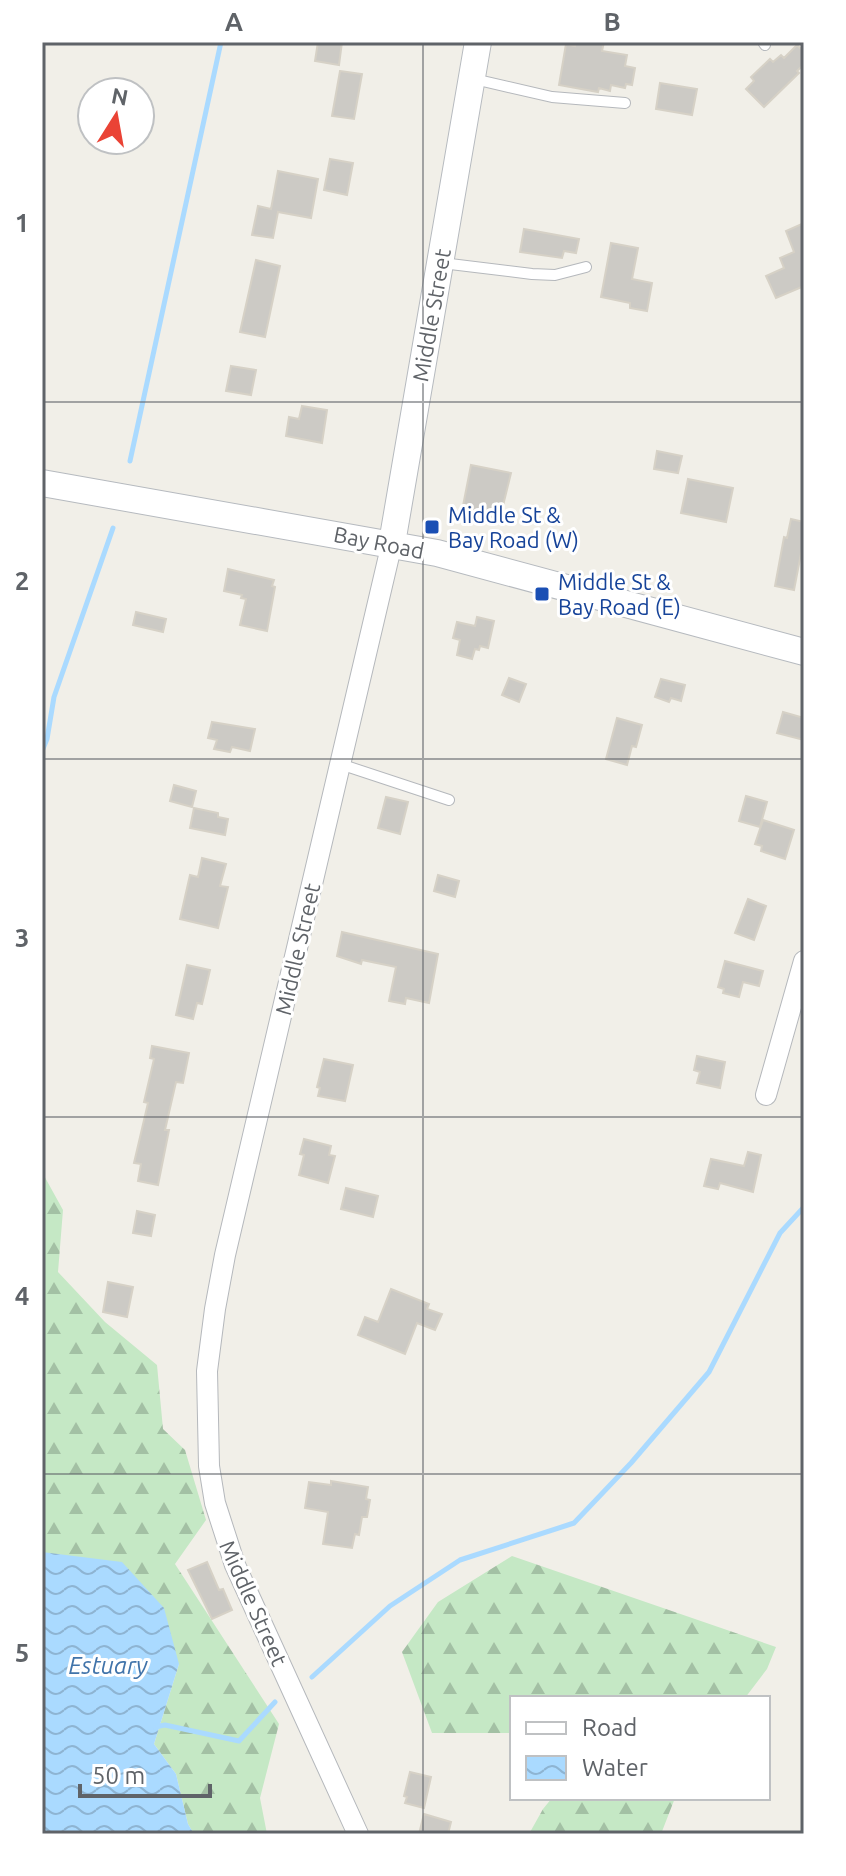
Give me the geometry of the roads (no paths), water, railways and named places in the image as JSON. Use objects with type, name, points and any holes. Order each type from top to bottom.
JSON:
[{"type":"main road","name":"Middle Street","points":[[392,543],[478,42]]},
{"type":"main road","name":"Bay Road","points":[[42,483],[392,543],[804,652]]},
{"type":"street","name":"Middle Street","points":[[358,1834],[226,1541],[211,1484],[207,1411],[209,1350],[220,1282],[392,543]]},
{"type":"street","points":[[766,1095],[804,961]]},
{"type":"lane","points":[[472,79],[552,97],[625,103]]},
{"type":"lane","points":[[440,263],[544,275],[586,267]]},
{"type":"lane","points":[[340,764],[449,800]]},
{"type":"water","name":"Estuary","points":[[42,1552],[122,1562],[164,1608],[179,1664],[154,1744],[176,1774],[188,1824],[194,1834],[42,1834]]},
{"type":"waterway","points":[[130,461],[221,42]]},
{"type":"waterway","points":[[42,751],[54,697],[113,528]]},
{"type":"waterway","points":[[312,1677],[390,1606],[460,1560],[574,1523],[631,1463],[709,1372],[780,1233],[804,1207]]},
{"type":"waterway","points":[[155,1727],[165,1725],[239,1741],[275,1702]]},
{"type":"place","name":"Middle St & Bay Road (W)","points":[[432,527]]},
{"type":"place","name":"Middle St & Bay Road (E)","points":[[542,594]]}]
